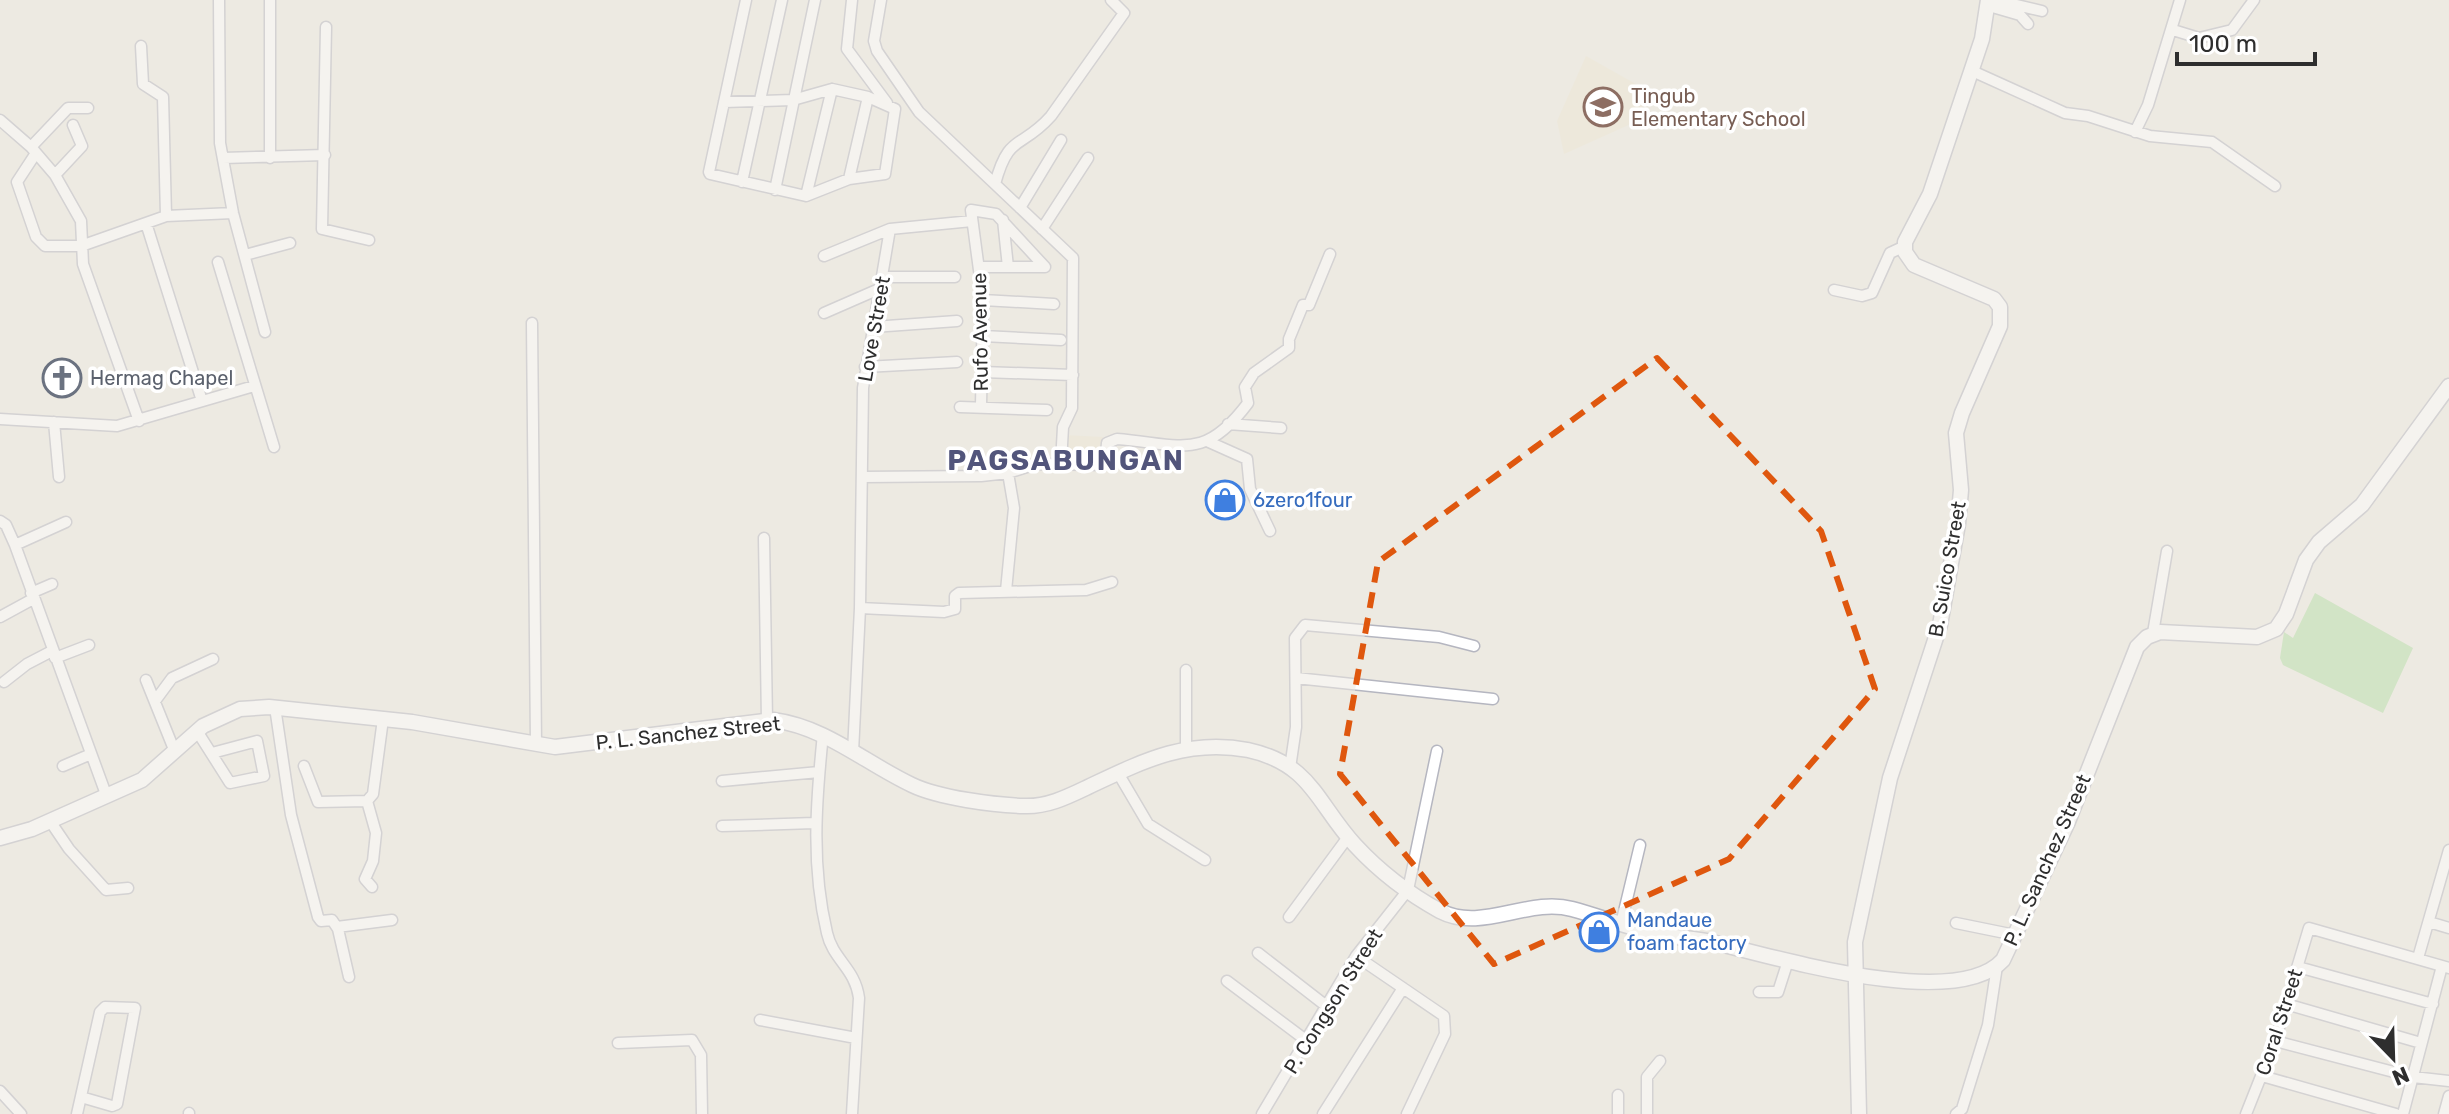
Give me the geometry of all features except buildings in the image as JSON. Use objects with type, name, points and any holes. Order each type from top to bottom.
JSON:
[{"type":"street","points":[[219,0],[223,158],[233,213],[265,332]]},
{"type":"street","points":[[270,0],[270,158]]},
{"type":"street","points":[[746,0],[709,172],[712,176],[806,196],[849,179],[885,174],[891,106],[847,49],[852,0]]},
{"type":"street","points":[[742,182],[782,0]]},
{"type":"street","points":[[775,190],[815,0]]},
{"type":"street","points":[[881,0],[874,41],[877,51],[919,112],[1074,262],[1072,408],[1063,427],[1061,463]]},
{"type":"street","points":[[995,184],[1010,146],[1039,129],[1051,116],[1124,13],[1111,0]]},
{"type":"street","points":[[2135,132],[2173,30],[2180,0]]},
{"type":"street","points":[[2173,30],[2199,38],[2232,30],[2254,0]]},
{"type":"street","points":[[1991,2],[2042,11]]},
{"type":"street","points":[[1991,2],[2020,15],[2028,24]]},
{"type":"street","points":[[1834,290],[1862,296],[1872,293],[1890,253],[1905,246],[1930,194],[1991,2]]},
{"type":"street","points":[[326,27],[322,229],[369,240]]},
{"type":"street","points":[[141,46],[143,84],[163,97],[166,216]]},
{"type":"street","points":[[1970,70],[2065,113],[2088,116],[2135,132],[2212,142],[2275,186]]},
{"type":"street","points":[[724,102],[793,100],[832,89],[891,106]]},
{"type":"street","points":[[806,196],[832,89]]},
{"type":"street","points":[[849,179],[868,97]]},
{"type":"street","points":[[88,108],[68,108],[33,150],[17,182],[36,237],[45,246],[81,246],[166,216],[233,213]]},
{"type":"street","points":[[0,120],[55,175],[81,221],[83,264],[139,421]]},
{"type":"street","points":[[55,175],[82,146],[73,125]]},
{"type":"street","points":[[1020,208],[1061,140]]},
{"type":"street","points":[[223,158],[325,155]]},
{"type":"street","points":[[1042,229],[1088,158]]},
{"type":"street","points":[[824,256],[890,229],[990,212],[1003,220],[1045,267],[980,267]]},
{"type":"street","name":"Rufo Avenue","points":[[972,216],[983,300],[981,406]]},
{"type":"street","points":[[1003,220],[1008,267]]},
{"type":"street","points":[[146,223],[202,401]]},
{"type":"street","name":"Love Street","points":[[853,752],[860,608],[865,367],[890,229]]},
{"type":"street","points":[[245,255],[290,243]]},
{"type":"street","name":"B. Suico Street","points":[[1859,1114],[1855,942],[1890,778],[1937,638],[1949,582],[1961,490],[1956,433],[2000,326],[2000,307],[1994,299],[1914,265],[1905,246]]},
{"type":"street","points":[[863,477],[1008,473],[1036,464],[1105,465],[1107,443],[1117,439],[1190,447],[1209,442],[1248,403],[1247,381],[1289,348],[1289,339],[1303,305],[1310,302],[1330,254]]},
{"type":"street","points":[[218,262],[274,447]]},
{"type":"street","points":[[824,313],[881,283],[955,277]]},
{"type":"street","points":[[983,300],[1054,304]]},
{"type":"street","points":[[873,327],[957,321]]},
{"type":"street","points":[[532,323],[536,745]]},
{"type":"street","points":[[983,336],[1061,340]]},
{"type":"street","points":[[865,367],[957,362]]},
{"type":"street","points":[[982,372],[1073,375]]},
{"type":"street","points":[[0,419],[117,426],[254,386]]},
{"type":"street","points":[[2167,551],[2153,633],[2170,631],[2257,637],[2276,629],[2286,614],[2306,560],[2327,534],[2362,505],[2449,386]]},
{"type":"street","points":[[960,407],[1047,410]]},
{"type":"street","points":[[54,422],[59,477]]},
{"type":"street","points":[[1228,424],[1281,428]]},
{"type":"street","points":[[1209,442],[1248,460],[1250,489],[1270,531]]},
{"type":"street","points":[[1006,591],[1014,508],[1008,473]]},
{"type":"street","points":[[0,521],[15,545],[107,797]]},
{"type":"street","points":[[15,545],[66,522]]},
{"type":"street","points":[[764,538],[767,721]]},
{"type":"street","points":[[860,608],[944,612],[955,609],[958,593],[1086,590],[1112,582]]},
{"type":"street","points":[[0,617],[52,584]]},
{"type":"street","points":[[1290,768],[1296,727],[1295,638],[1305,625],[1439,637],[1474,646]]},
{"type":"street","name":"P. L. Sanchez Street","points":[[0,838],[50,821],[142,780],[197,731],[229,713],[275,707],[383,719],[536,745],[571,746],[767,721],[805,725],[924,790],[1015,805],[1059,801],[1118,773],[1186,747],[1250,751],[1290,768],[1318,792],[1348,837],[1384,873],[1441,911],[1465,919],[1551,905],[1621,924],[1714,942],[1787,964],[1855,976],[1965,977],[1997,966],[2015,935],[2067,824],[2132,655],[2141,642],[2153,633]]},
{"type":"street","points":[[4,682],[27,664],[89,645]]},
{"type":"street","points":[[155,701],[172,678],[213,659]]},
{"type":"street","points":[[1186,670],[1186,747]]},
{"type":"street","points":[[1296,678],[1493,699]]},
{"type":"street","points":[[146,680],[175,752]]},
{"type":"street","points":[[275,707],[291,815],[318,917],[321,921],[332,920],[337,927],[349,977]]},
{"type":"street","points":[[304,766],[318,802],[367,801],[373,794],[383,719]]},
{"type":"street","points":[[197,731],[232,784],[264,776],[257,741],[212,753]]},
{"type":"street","points":[[823,734],[814,823],[816,862],[827,935],[857,981],[859,998],[852,1114]]},
{"type":"street","points":[[1408,890],[1437,751]]},
{"type":"street","points":[[63,766],[91,754]]},
{"type":"street","points":[[722,781],[819,772]]},
{"type":"street","points":[[1118,773],[1150,826],[1205,860]]},
{"type":"street","points":[[367,801],[376,833],[373,861],[365,879],[372,887]]},
{"type":"street","points":[[50,821],[102,887],[106,890],[128,888]]},
{"type":"street","points":[[722,826],[814,823]]},
{"type":"street","points":[[1289,917],[1348,837]]},
{"type":"street","points":[[1621,924],[1640,845]]},
{"type":"street","points":[[2403,1114],[2421,1043],[2446,967],[2418,958],[2444,887],[2449,850]]},
{"type":"street","name":"P. Congson Street","points":[[1262,1114],[1356,956],[1408,890]]},
{"type":"street","points":[[337,927],[392,920]]},
{"type":"street","points":[[2429,922],[2449,928]]},
{"type":"street","points":[[1956,923],[2015,935]]},
{"type":"street","name":"Coral Street","points":[[2249,1113],[2275,1041],[2309,928],[2418,958]]},
{"type":"street","points":[[1258,953],[1325,1005]]},
{"type":"street","points":[[1356,956],[1444,1016],[1447,1023],[1437,1054],[1407,1114]]},
{"type":"street","points":[[1759,992],[1778,992],[1787,964]]},
{"type":"street","points":[[1956,1114],[1962,1109],[1988,1025],[1997,966]]},
{"type":"street","points":[[2298,967],[2433,1004]]},
{"type":"street","points":[[1227,981],[1307,1041]]},
{"type":"street","points":[[1323,1114],[1403,988]]},
{"type":"street","points":[[2286,1004],[2421,1043]]},
{"type":"street","points":[[77,1114],[100,1012],[105,1007],[135,1008],[117,1104],[112,1106],[81,1097]]},
{"type":"street","points":[[760,1020],[856,1038]]},
{"type":"street","points":[[618,1043],[692,1040],[701,1055],[702,1114]]},
{"type":"street","points":[[2275,1041],[2413,1077],[2449,1081]]},
{"type":"street","points":[[1647,1114],[1647,1077],[1660,1061]]},
{"type":"street","points":[[2262,1076],[2396,1114]]},
{"type":"street","points":[[0,1091],[21,1114]]},
{"type":"street","points":[[1618,1095],[1618,1114]]},
{"type":"street","points":[[2444,1114],[2449,1096]]},
{"type":"highlighted area","points":[[1657,358],[1821,531],[1875,689],[1729,859],[1494,964],[1340,774],[1378,562]]},
{"type":"shaded area","name":"Tingub Elementary School","points":[[1586,56],[1650,92],[1633,123],[1564,154],[1557,121]]},
{"type":"shaded area","points":[[1064,435],[1103,437],[1101,459],[1063,457]]},
{"type":"green space","points":[[2315,593],[2413,648],[2383,713],[2283,665],[2280,658],[2284,632],[2293,638]]},
{"type":"place","name":"Tingub Elementary School","points":[[1603,107]]},
{"type":"place","name":"Hermag Chapel","points":[[62,378]]},
{"type":"place","name":"6zero1four","points":[[1225,500]]},
{"type":"place","name":"Mandaue foam factory","points":[[1599,932]]},
{"type":"district","name":"PAGSABUNGAN","points":[[1066,460]]}]
